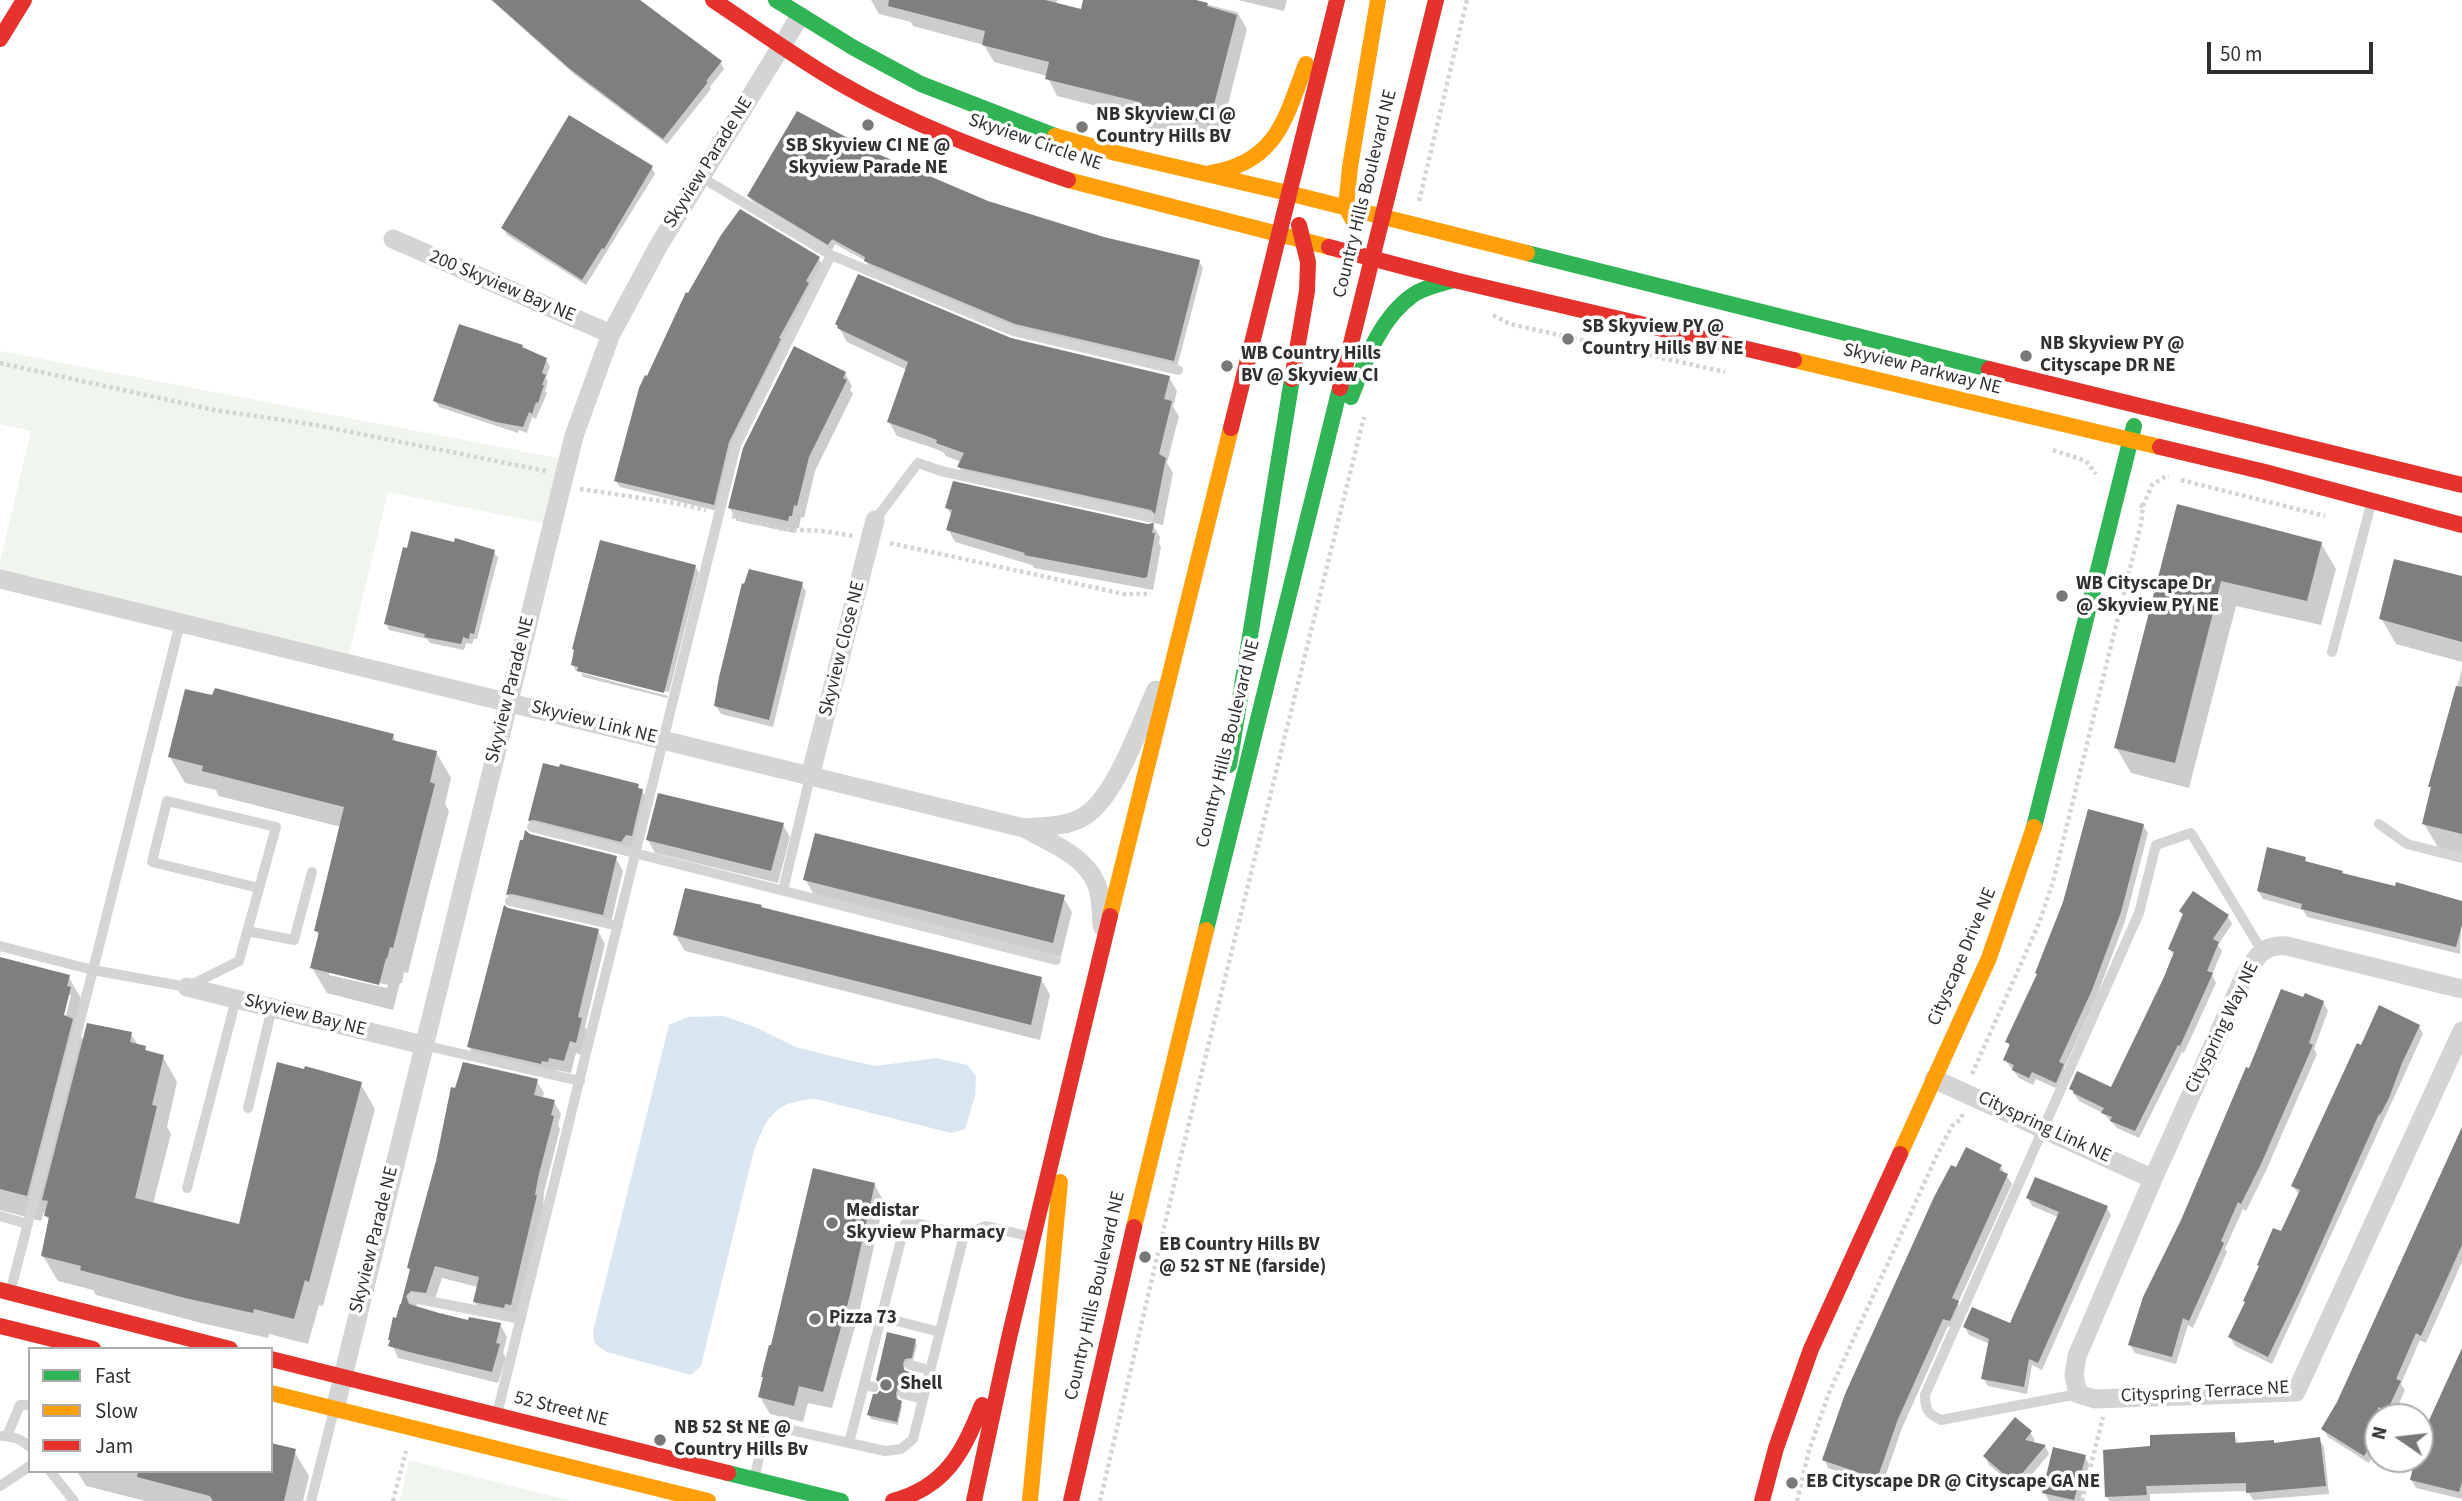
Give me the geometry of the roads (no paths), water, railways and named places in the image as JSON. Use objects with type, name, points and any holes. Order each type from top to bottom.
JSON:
[{"type":"street","points":[[0,38],[24,0]]},
{"type":"street","name":"Skyview Circle NE","points":[[713,0],[838,82],[907,118],[987,152],[1069,180],[1371,258]]},
{"type":"street","name":"Skyview Circle NE","points":[[776,0],[802,12],[920,84],[994,114],[1093,146],[1382,216]]},
{"type":"street","points":[[1205,174],[1247,164],[1271,141],[1335,0]]},
{"type":"street","points":[[974,1501],[1070,1079],[1335,0]]},
{"type":"street","points":[[1371,258],[1346,207],[1350,167],[1378,0]]},
{"type":"street","name":"Country Hills Boulevard NE","points":[[1072,1501],[1195,968],[1436,0]]},
{"type":"street","name":"Skyview Parade NE","points":[[335,1409],[574,436],[611,334],[659,245],[802,12]]},
{"type":"street","points":[[1195,968],[1307,291],[1308,262],[1305,241],[1289,193]]},
{"type":"street","name":"Skyview Parkway NE","points":[[1382,216],[2138,407],[2462,485]]},
{"type":"street","name":"200 Skyview Bay NE","points":[[393,239],[611,334]]},
{"type":"street","name":"Skyview Parkway NE","points":[[1371,258],[2130,442],[2265,472],[2462,525]]},
{"type":"street","points":[[1318,473],[1368,356],[1389,321],[1412,296],[1431,286],[1454,280]]},
{"type":"street","name":"Cityscape Drive NE","points":[[1762,1501],[1776,1448],[1811,1349],[1989,958],[2032,837],[2138,407]]},
{"type":"street","name":"Skyview Close NE","points":[[810,777],[875,520]]},
{"type":"street","name":"Skyview Link NE","points":[[0,579],[1024,828],[1066,850],[1087,868],[1097,884],[1103,945]]},
{"type":"street","name":"Skyview Link NE","points":[[1024,828],[1065,824],[1082,817],[1097,806],[1112,785],[1174,653]]},
{"type":"street","name":"Cityspring Way NE","points":[[2153,1179],[2244,977],[2262,951],[2275,945],[2287,946],[2462,989]]},
{"type":"street","name":"Skyview Bay NE","points":[[187,987],[423,1045]]},
{"type":"street","name":"Cityspring Terrace NE","points":[[2078,1394],[2095,1399],[2296,1392],[2462,1031]]},
{"type":"street","points":[[1030,1501],[1070,1079]]},
{"type":"street","name":"Cityspring Link NE","points":[[1934,1079],[2153,1179]]},
{"type":"street","points":[[2078,1394],[2074,1375],[2077,1356],[2153,1179]]},
{"type":"street","points":[[5,1291],[222,1347]]},
{"type":"street","points":[[0,1326],[85,1347]]},
{"type":"street","points":[[893,1501],[912,1498],[933,1486],[945,1474],[970,1434],[1009,1338]]},
{"type":"street","name":"52 Street NE","points":[[273,1360],[841,1501]]},
{"type":"street","points":[[273,1394],[708,1501]]},
{"type":"lane","points":[[701,177],[831,255],[1013,331],[1178,370]]},
{"type":"lane","points":[[497,1416],[736,445],[831,255]]},
{"type":"lane","points":[[875,520],[918,463],[941,471],[1149,517]]},
{"type":"lane","points":[[2333,652],[2372,501]]},
{"type":"lane","points":[[5,1291],[28,1224],[180,623]]},
{"type":"lane","points":[[783,890],[810,777]]},
{"type":"lane","points":[[0,946],[93,970],[187,987],[239,961],[259,888],[275,827],[167,801],[152,862],[259,888]]},
{"type":"lane","points":[[2379,824],[2407,844],[2462,858]]},
{"type":"lane","points":[[532,827],[1056,960]]},
{"type":"lane","points":[[2078,1394],[1941,1420],[1931,1416],[1925,1408],[1925,1395],[2139,913],[2156,845],[2191,833],[2262,951]]},
{"type":"lane","points":[[247,931],[294,940],[312,872]]},
{"type":"lane","points":[[510,901],[618,926]]},
{"type":"lane","points":[[187,1188],[236,999]]},
{"type":"lane","points":[[248,1108],[272,1008]]},
{"type":"lane","points":[[423,1045],[580,1081]]},
{"type":"lane","points":[[0,1216],[28,1224]]},
{"type":"lane","points":[[849,1443],[869,1386],[881,1317],[905,1224],[909,1221],[964,1235],[986,1226],[1032,1237]]},
{"type":"lane","points":[[754,1479],[765,1431],[773,1426],[885,1451],[901,1449],[913,1439],[964,1235]]},
{"type":"lane","points":[[413,1298],[521,1319]]},
{"type":"lane","points":[[881,1317],[940,1332]]},
{"type":"lane","points":[[911,1365],[930,1370]]},
{"type":"lane","points":[[903,1394],[923,1399]]},
{"type":"lane","points":[[28,1405],[20,1405],[3,1436],[24,1441],[28,1445]]},
{"type":"lane","points":[[311,1501],[335,1409]]},
{"type":"lane","points":[[0,1486],[28,1467]]},
{"type":"lane","points":[[52,1473],[74,1501]]},
{"type":"place","name":"SB Skyview CI NE @ Skyview Parade NE","points":[[868,125]]},
{"type":"place","name":"NB Skyview CI @ Country Hills BV","points":[[1082,127]]},
{"type":"place","name":"SB Skyview PY @ Country Hills BV NE","points":[[1568,339]]},
{"type":"place","name":"NB Skyview PY @ Cityscape DR NE","points":[[2026,356]]},
{"type":"place","name":"WB Country Hills BV @ Skyview CI","points":[[1227,366]]},
{"type":"place","name":"WB Cityscape Dr @ Skyview PY NE","points":[[2062,596]]},
{"type":"place","name":"Medistar Skyview Pharmacy","points":[[832,1223]]},
{"type":"place","name":"EB Country Hills BV @ 52 ST NE (farside)","points":[[1145,1257]]},
{"type":"place","name":"Pizza 73","points":[[815,1319]]},
{"type":"place","name":"Shell","points":[[886,1385]]},
{"type":"place","name":"NB 52 St NE @ Country Hills Bv","points":[[660,1440]]},
{"type":"place","name":"EB Cityscape DR @ Cityscape GA NE","points":[[1792,1483]]}]
